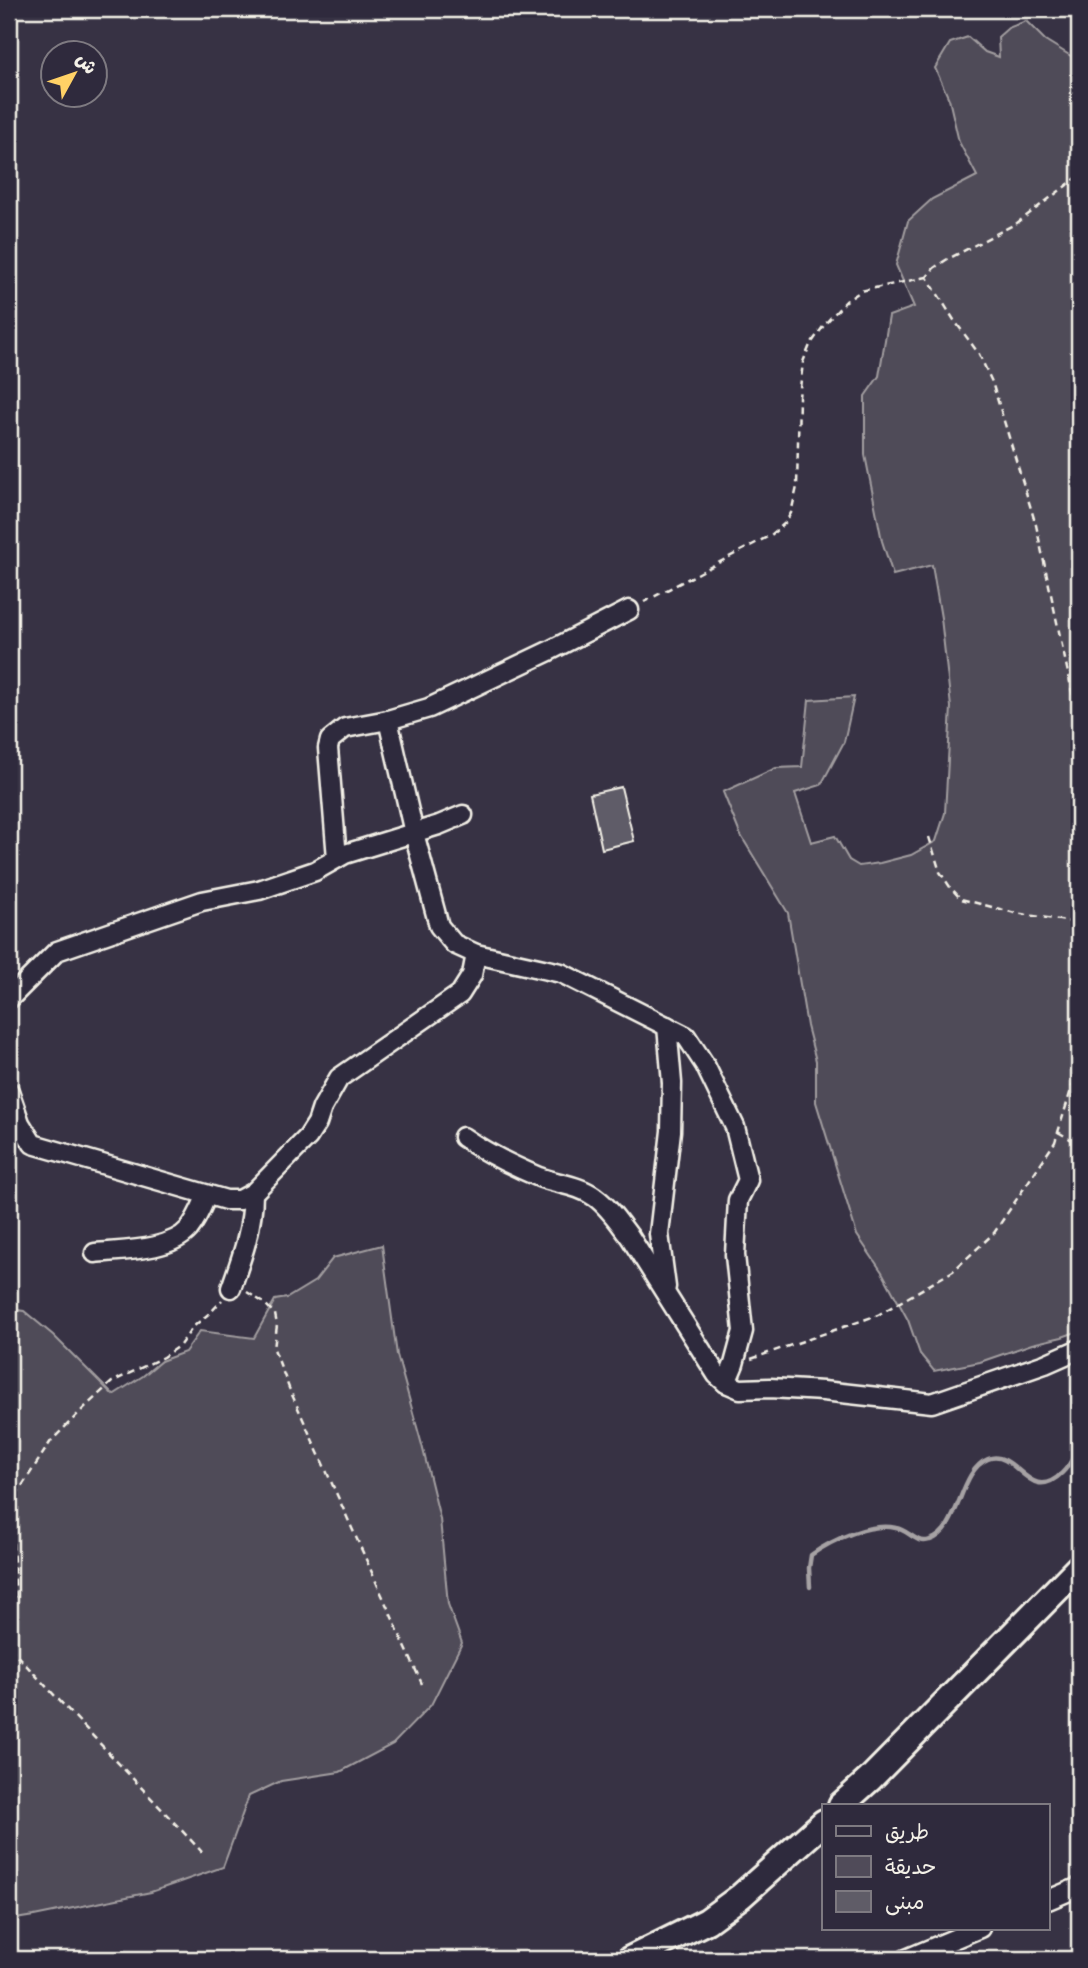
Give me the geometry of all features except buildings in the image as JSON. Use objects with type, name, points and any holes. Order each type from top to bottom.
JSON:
[{"type":"street","points":[[337,858],[328,748],[330,740],[345,728],[388,720],[429,708],[629,610]]},
{"type":"street","points":[[388,720],[439,926],[454,944],[476,954],[561,973],[686,1036],[705,1065],[735,1127],[748,1180],[738,1200],[736,1223],[735,1255],[743,1331],[726,1383]]},
{"type":"street","points":[[9,999],[57,951],[202,901],[259,890],[315,871],[345,854],[463,815]]},
{"type":"street","points":[[9,1091],[20,1123],[33,1144],[207,1195],[240,1200],[253,1193],[308,1137],[339,1078],[460,994],[472,975],[476,954]]},
{"type":"street","points":[[666,1293],[659,1234],[671,1131],[672,1083],[667,1026]]},
{"type":"street","points":[[463,1137],[481,1150],[541,1178],[578,1188],[596,1197],[630,1237],[717,1375],[726,1383],[740,1389],[823,1391],[932,1402],[1045,1364],[1079,1349]]},
{"type":"street","points":[[231,1288],[247,1241],[253,1211],[253,1193]]},
{"type":"street","points":[[95,1253],[151,1247],[177,1240],[189,1230],[207,1195]]},
{"type":"street","points":[[842,1804],[1079,1567]]},
{"type":"street","points":[[630,1959],[707,1921],[741,1896],[822,1824]]},
{"type":"street","points":[[1050,1899],[1079,1887]]},
{"type":"street","points":[[906,1959],[975,1930]]},
{"type":"path","points":[[629,610],[771,535],[785,523],[791,513],[797,487],[799,397],[803,362],[810,345],[846,301],[860,292],[927,277],[946,260],[1017,223],[1079,176]]},
{"type":"path","points":[[927,277],[979,354],[992,382],[1036,525],[1079,724]]},
{"type":"path","points":[[929,837],[940,872],[961,899],[1015,914],[1079,923]]},
{"type":"path","points":[[734,1364],[776,1352],[878,1315],[953,1270],[994,1233],[1055,1142],[1079,1064]]},
{"type":"path","points":[[1058,1132],[1079,1144]]},
{"type":"path","points":[[9,1506],[51,1441],[112,1382],[163,1357],[180,1345],[193,1327],[212,1311],[231,1288],[244,1291],[255,1296],[275,1314],[277,1325],[274,1349],[289,1388],[422,1684]]},
{"type":"path","points":[[9,1520],[16,1598],[9,1625]]},
{"type":"path","points":[[9,1647],[202,1852]]},
{"type":"green space","points":[[1026,21],[1045,40],[1079,61],[1079,1331],[980,1362],[934,1371],[920,1354],[908,1320],[882,1272],[857,1235],[816,1102],[816,1061],[807,1026],[788,913],[740,834],[723,792],[776,768],[802,767],[809,700],[854,697],[844,742],[821,785],[795,793],[811,842],[835,836],[849,860],[859,866],[911,855],[936,841],[945,813],[951,707],[941,618],[932,565],[893,575],[882,541],[865,455],[865,396],[879,376],[889,316],[914,307],[896,265],[908,221],[932,199],[977,176],[959,142],[949,99],[935,68],[950,43],[968,37],[985,52],[999,57],[998,37],[1008,28]]},
{"type":"green space","points":[[382,1245],[397,1355],[440,1519],[448,1604],[462,1643],[431,1705],[393,1744],[340,1772],[281,1781],[249,1796],[223,1867],[151,1892],[9,1920],[9,1309],[24,1311],[53,1335],[113,1395],[161,1361],[185,1352],[200,1331],[254,1338],[275,1300],[287,1298],[315,1281],[333,1258]]},
{"type":"waterway","points":[[1079,1379],[1075,1383],[1073,1393],[1079,1419]]},
{"type":"waterway","points":[[810,1587],[811,1555],[829,1544],[863,1530],[886,1527],[901,1529],[921,1541],[930,1540],[948,1525],[971,1475],[978,1466],[988,1459],[998,1458],[1007,1461],[1031,1480],[1040,1483],[1050,1481],[1069,1465],[1076,1451],[1079,1435]]}]
